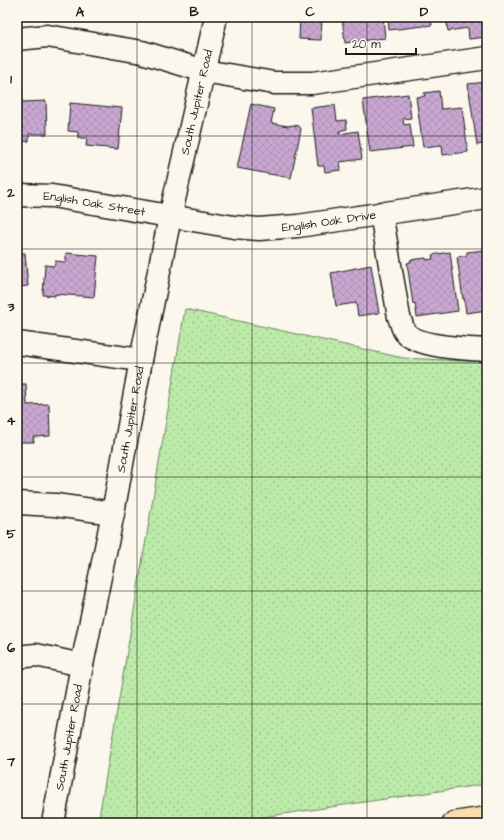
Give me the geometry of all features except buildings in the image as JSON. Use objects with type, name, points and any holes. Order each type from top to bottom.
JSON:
[{"type":"main road","points":[[454,823],[487,818]]},
{"type":"street","name":"South Jupiter Road","points":[[53,823],[141,360],[170,217],[216,17]]},
{"type":"street","points":[[17,39],[47,36],[142,52],[204,71],[274,82],[312,83],[487,58]]},
{"type":"street","name":"English Oak Street","points":[[17,195],[52,196],[170,217]]},
{"type":"street","name":"English Oak Drive","points":[[170,217],[234,227],[259,229],[298,226],[487,198]]},
{"type":"street","points":[[382,213],[399,317],[405,332],[416,339],[452,348],[487,350]]},
{"type":"street","points":[[17,343],[141,360]]},
{"type":"street","points":[[17,503],[55,505],[113,513]]},
{"type":"street","points":[[17,657],[36,655],[82,666]]},
{"type":"green space","points":[[185,309],[403,358],[487,362],[487,784],[222,823],[98,823]]}]
